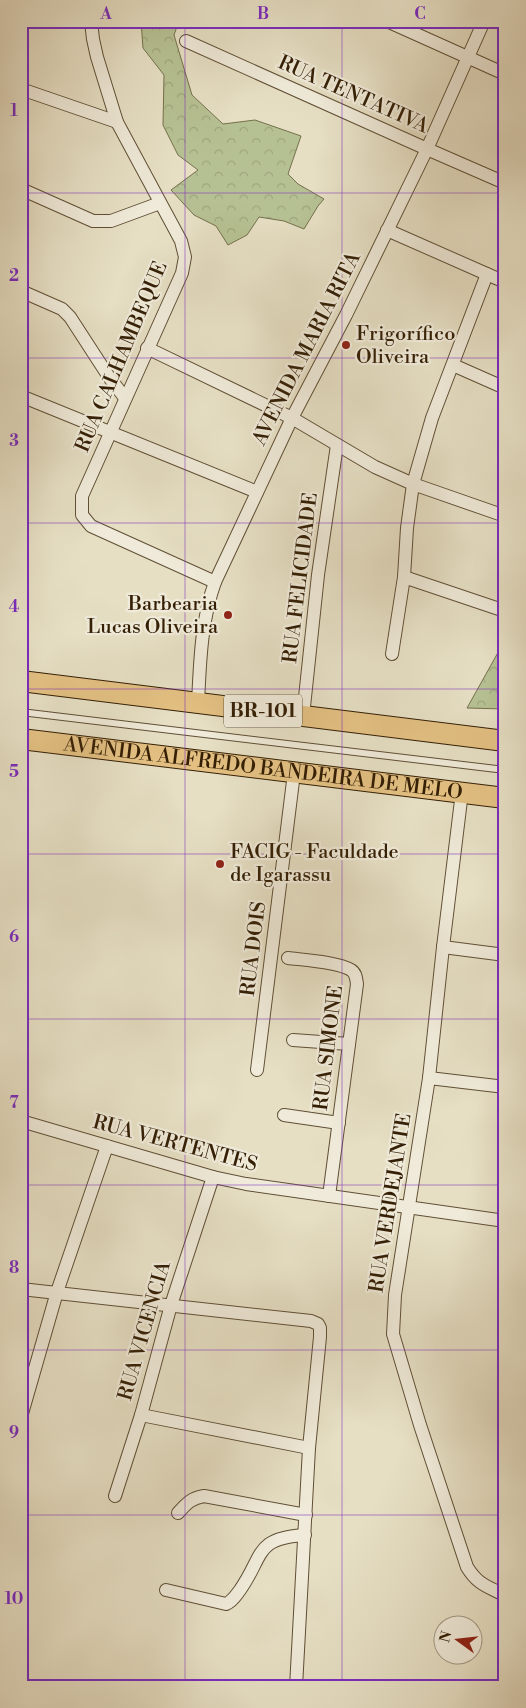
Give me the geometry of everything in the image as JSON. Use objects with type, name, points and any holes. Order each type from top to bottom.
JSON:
[{"type":"highway","name":"BR-101","points":[[21,681],[505,741]]},
{"type":"highway","name":"AVENIDA ALFREDO BANDEIRA DE MELO","points":[[21,739],[505,798]]},
{"type":"street","name":"RUA CALHAMBEQUE","points":[[91,21],[97,57],[117,122],[181,241],[185,257],[182,272],[82,496],[81,511],[84,520],[91,526],[215,582]]},
{"type":"street","points":[[387,21],[505,74]]},
{"type":"street","name":"AVENIDA MARIA RITA","points":[[198,703],[202,636],[208,601],[215,582],[292,418],[346,315],[426,149],[484,21]]},
{"type":"street","name":"RUA TENTATIVA","points":[[186,40],[505,183]]},
{"type":"street","points":[[21,89],[117,122]]},
{"type":"street","points":[[21,189],[93,221],[111,221],[160,203]]},
{"type":"street","points":[[387,230],[505,282]]},
{"type":"street","points":[[392,654],[404,577],[406,528],[413,484],[432,418],[487,274]]},
{"type":"street","points":[[21,292],[62,309],[70,317],[125,398]]},
{"type":"street","points":[[147,348],[292,418],[337,446],[376,467],[413,484],[505,516]]},
{"type":"street","points":[[453,365],[505,388]]},
{"type":"street","points":[[21,396],[257,492]]},
{"type":"street","name":"RUA FELICIDADE","points":[[303,716],[318,576],[337,446]]},
{"type":"street","points":[[404,577],[505,611]]},
{"type":"street","name":"RUA DOIS","points":[[258,1070],[294,773]]},
{"type":"street","name":"RUA VERDEJANTE","points":[[462,792],[429,1078],[396,1295],[393,1334],[420,1425],[467,1567],[474,1579],[480,1584],[500,1592]]},
{"type":"street","points":[[443,947],[505,955]]},
{"type":"street","name":"RUA SIMONE","points":[[288,958],[342,966],[352,971],[356,976],[357,984],[329,1196]]},
{"type":"street","points":[[293,1040],[349,1044]]},
{"type":"street","points":[[429,1078],[505,1087]]},
{"type":"street","points":[[284,1115],[339,1123]]},
{"type":"street","name":"RUA VERTENTES","points":[[21,1120],[212,1177],[246,1184],[505,1221]]},
{"type":"street","points":[[21,1417],[57,1292],[107,1146]]},
{"type":"street","name":"RUA VICENCIA","points":[[115,1496],[141,1415],[171,1305],[212,1177]]},
{"type":"street","points":[[21,1289],[315,1321],[320,1328],[309,1448],[296,1687]]},
{"type":"street","points":[[141,1415],[309,1448]]},
{"type":"street","points":[[178,1512],[195,1498],[204,1496],[306,1515]]},
{"type":"street","points":[[166,1590],[226,1604],[230,1602],[245,1582],[266,1546],[286,1536],[305,1535]]},
{"type":"lane","points":[[21,712],[505,770]]},
{"type":"green space","points":[[141,21],[179,21],[174,35],[192,95],[223,124],[255,120],[301,136],[288,174],[298,184],[324,199],[304,229],[284,221],[259,217],[247,235],[228,245],[216,226],[194,215],[171,190],[198,170],[178,155],[163,125],[164,75],[143,48]]},
{"type":"green space","points":[[505,640],[505,709],[467,708]]},
{"type":"place","name":"Frigorífico Oliveira","points":[[346,345]]},
{"type":"place","name":"Barbearia Lucas Oliveira","points":[[228,615]]},
{"type":"place","name":"FACIG - Faculdade de Igarassu","points":[[220,864]]}]
